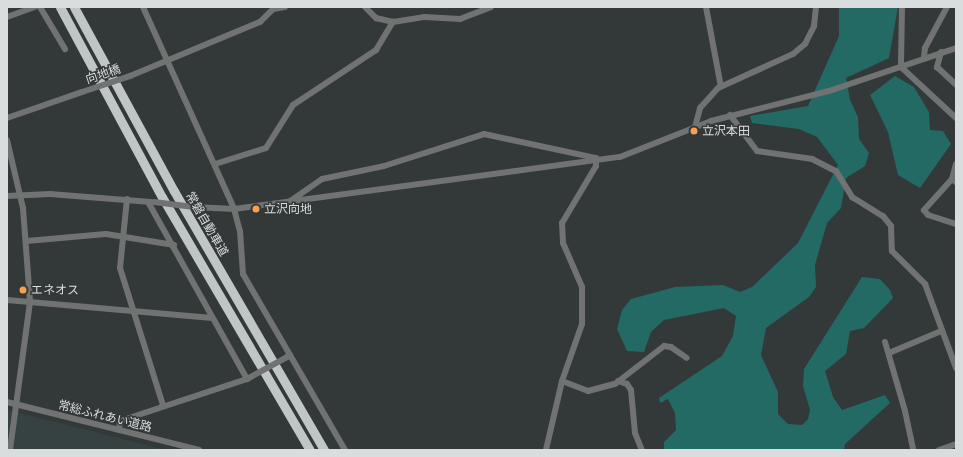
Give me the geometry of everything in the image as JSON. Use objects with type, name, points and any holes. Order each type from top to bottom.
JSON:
[{"type":"highway","name":"常磐自動車道","points":[[60,7],[162,197],[310,450]]},
{"type":"highway","name":"常磐自動車道","points":[[74,7],[174,191],[324,450]]},
{"type":"street","points":[[7,18],[35,7]]},
{"type":"street","points":[[40,7],[65,50]]},
{"type":"street","points":[[143,7],[234,209],[240,231],[243,274],[288,356],[345,450]]},
{"type":"street","name":"向地橋","points":[[7,118],[130,76],[168,61],[260,22],[273,9],[285,7]]},
{"type":"street","points":[[365,7],[376,18],[393,22],[424,17],[460,19],[491,7]]},
{"type":"street","points":[[706,7],[720,87]]},
{"type":"street","points":[[695,127],[700,108],[720,87],[793,54],[805,44],[814,26],[816,7]]},
{"type":"street","points":[[902,7],[901,67],[956,118]]},
{"type":"street","points":[[924,57],[925,48],[947,7]]},
{"type":"street","points":[[215,164],[266,148],[293,105],[372,54],[393,22]]},
{"type":"street","points":[[7,196],[21,194],[127,199],[234,209],[596,161],[635,153],[695,127],[730,115],[829,91],[901,67],[924,57],[956,48]]},
{"type":"street","points":[[942,52],[937,67],[956,85]]},
{"type":"street","points":[[730,115],[757,151],[812,159],[836,171],[852,197],[883,216],[891,226],[892,251],[925,284],[941,331],[956,368]]},
{"type":"street","points":[[289,202],[322,179],[384,166],[484,134],[596,158],[596,161]]},
{"type":"street","points":[[7,140],[21,194],[27,241],[30,302],[10,450]]},
{"type":"street","points":[[546,450],[562,381],[582,324],[584,296],[563,243],[562,223],[596,161]]},
{"type":"street","points":[[956,164],[954,180],[924,210],[928,215],[956,224]]},
{"type":"street","points":[[127,199],[120,268],[132,311],[163,405]]},
{"type":"street","points":[[151,202],[246,379]]},
{"type":"street","points":[[27,241],[106,234],[174,245]]},
{"type":"street","points":[[7,300],[212,318]]},
{"type":"street","points":[[889,353],[941,331]]},
{"type":"street","points":[[885,342],[889,353],[912,450]]},
{"type":"street","points":[[562,381],[588,391],[618,381],[664,346],[677,350],[687,358]]},
{"type":"street","points":[[119,430],[120,421],[163,405],[246,379],[288,356]]},
{"type":"street","points":[[618,381],[631,390],[635,434],[642,450]]},
{"type":"street","name":"常総ふれあい道路","points":[[7,402],[198,450]]},
{"type":"street","points":[[939,450],[956,444]]},
{"type":"shaded area","points":[[839,7],[898,7],[889,58],[846,78],[850,100],[858,117],[859,139],[869,153],[865,166],[846,178],[841,208],[827,223],[815,265],[816,287],[809,297],[766,328],[761,355],[778,392],[778,414],[788,424],[802,425],[808,419],[810,410],[803,386],[804,369],[862,277],[880,279],[890,290],[893,298],[864,328],[850,331],[846,354],[825,371],[833,397],[842,410],[885,395],[890,403],[845,444],[844,450],[664,450],[664,442],[676,430],[675,413],[668,399],[660,403],[659,398],[722,356],[733,336],[736,316],[724,308],[664,320],[651,332],[644,352],[627,351],[617,329],[622,310],[631,299],[675,287],[723,285],[740,292],[752,287],[798,243],[838,165],[817,137],[799,129],[752,123],[750,116],[808,106],[839,36]]},
{"type":"shaded area","points":[[895,76],[914,87],[929,112],[930,130],[943,131],[951,144],[920,188],[898,175],[888,132],[870,95]]},
{"type":"shaded area","points":[[7,410],[100,433],[165,450],[7,450]]},
{"type":"place","name":"立沢本田","points":[[694,131]]},
{"type":"place","name":"立沢向地","points":[[256,209]]},
{"type":"place","name":"エネオス","points":[[23,290]]}]
